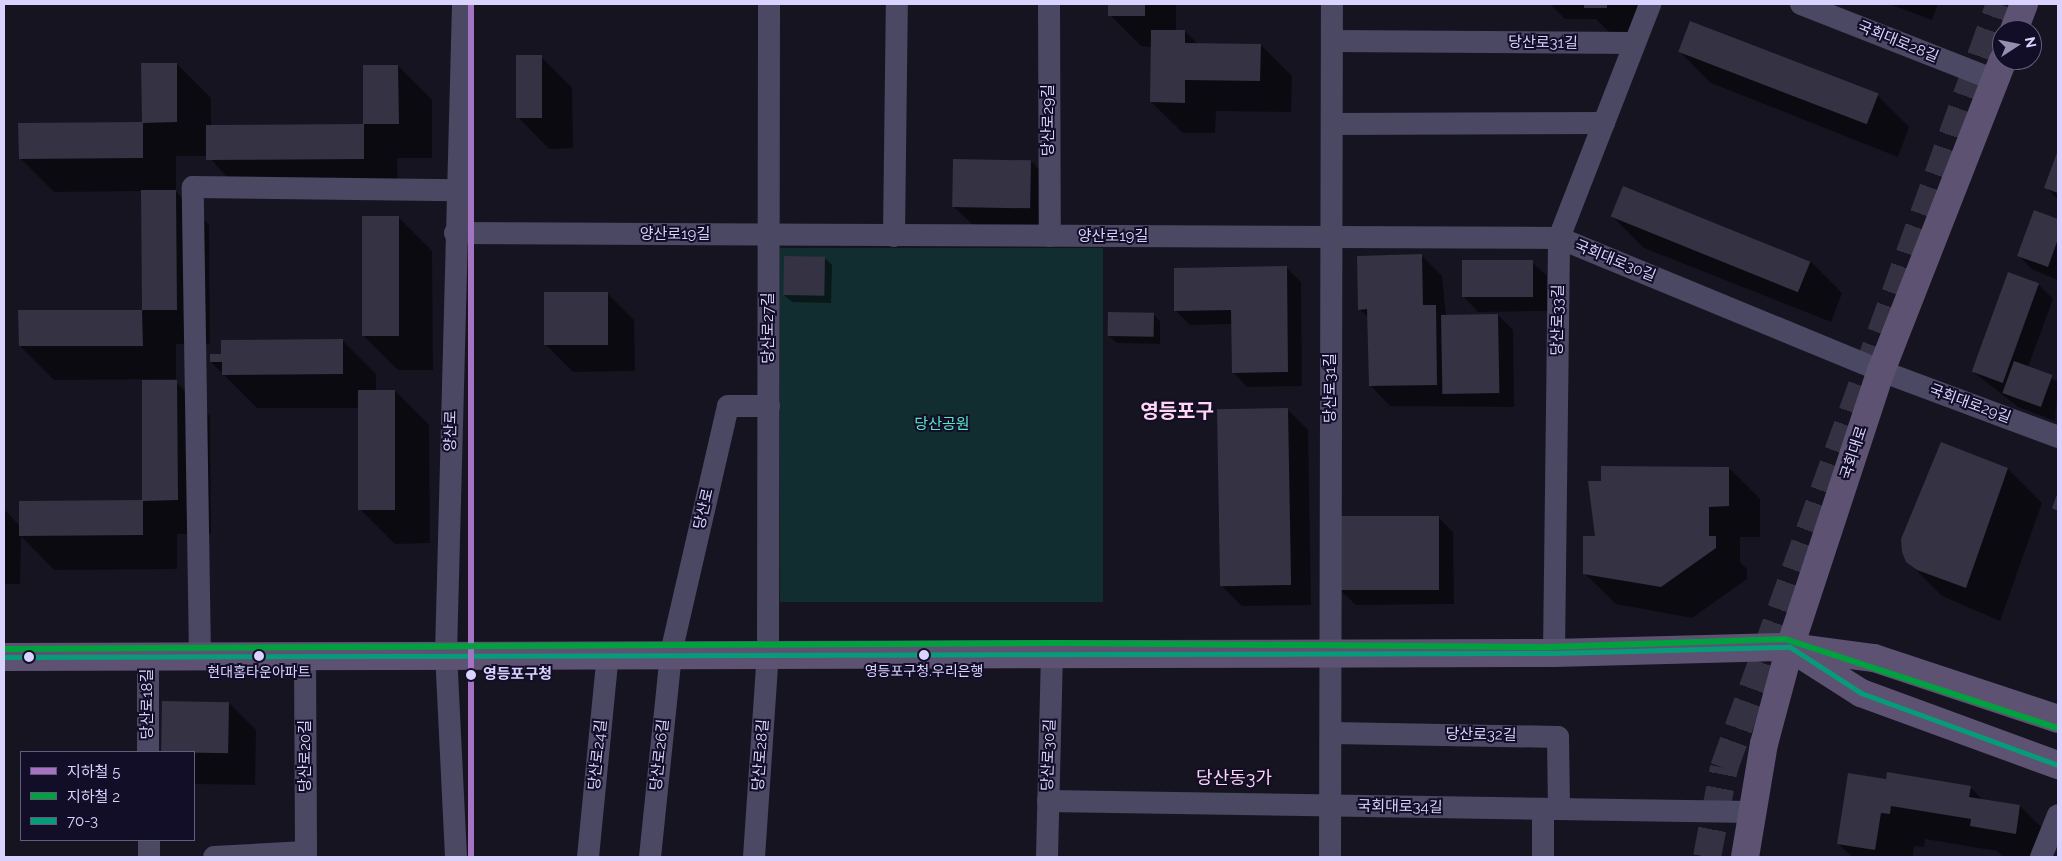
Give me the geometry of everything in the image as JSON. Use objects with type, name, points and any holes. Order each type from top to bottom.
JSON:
[{"type":"main road","points":[[2018,20],[2024,4]]},
{"type":"main road","name":"국회대로","points":[[1745,857],[1752,812],[1790,647],[1881,371],[1999,70]]},
{"type":"main road","points":[[1790,647],[1861,693],[2058,764]]},
{"type":"main road","points":[[4,657],[1052,652],[1554,653],[1790,647],[1874,658],[2058,719]]},
{"type":"street","name":"양산로","points":[[456,857],[446,654],[456,190],[463,4]]},
{"type":"street","name":"당산로27길","points":[[768,653],[769,4]]},
{"type":"street","name":"당산로29길","points":[[1049,4],[1050,236]]},
{"type":"street","name":"당산로31길","points":[[1330,652],[1332,4]]},
{"type":"street","name":"당산로33길","points":[[1554,653],[1559,238],[1650,4]]},
{"type":"street","name":"국회대로28길","points":[[1801,4],[1992,68]]},
{"type":"street","points":[[894,236],[897,10]]},
{"type":"street","name":"당산로31길","points":[[1332,41],[1634,44]]},
{"type":"street","points":[[1332,124],[1604,123]]},
{"type":"street","points":[[200,656],[193,187],[456,190]]},
{"type":"street","name":"양산로19길","points":[[455,233],[1332,237]]},
{"type":"street","name":"국회대로30길","points":[[1332,237],[1559,238],[1881,371]]},
{"type":"street","name":"국회대로29길","points":[[1881,371],[2058,437]]},
{"type":"street","name":"당산로","points":[[671,653],[728,406],[769,406]]},
{"type":"street","name":"당산로30길","points":[[1047,857],[1052,652]]},
{"type":"street","points":[[1330,652],[1332,733],[1330,857]]},
{"type":"street","name":"당산로26길","points":[[650,857],[671,653]]},
{"type":"street","name":"당산로28길","points":[[754,857],[768,653]]},
{"type":"street","name":"당산로24길","points":[[588,857],[608,654]]},
{"type":"street","name":"당산로20길","points":[[305,655],[306,855]]},
{"type":"street","name":"당산로18길","points":[[148,656],[148,751]]},
{"type":"street","name":"당산로32길","points":[[1332,733],[1558,737],[1551,809]]},
{"type":"street","name":"국회대로34길","points":[[1048,801],[1752,812]]},
{"type":"street","points":[[1543,857],[1551,809]]},
{"type":"street","points":[[2041,857],[2058,815]]},
{"type":"street","points":[[149,841],[149,857]]},
{"type":"street","points":[[214,857],[306,855]]},
{"type":"green space","name":"당산공원","points":[[780,248],[1103,248],[1103,602],[780,602]]},
{"type":"building","points":[[1108,4],[1145,4],[1145,16],[1108,16]]},
{"type":"building","points":[[1584,4],[1607,4],[1607,8],[1584,8]]},
{"type":"building","points":[[1690,21],[1879,93],[1867,124],[1678,52]]},
{"type":"building","points":[[1151,30],[1185,30],[1185,43],[1261,44],[1260,81],[1185,80],[1185,103],[1150,102]]},
{"type":"building","points":[[516,55],[542,55],[542,118],[516,118]]},
{"type":"building","points":[[141,63],[177,63],[177,122],[143,123],[143,158],[19,159],[18,123],[142,122]]},
{"type":"building","points":[[363,65],[398,65],[399,124],[364,124],[364,159],[206,160],[206,125],[363,124]]},
{"type":"building","points":[[2058,150],[2058,193],[2044,188]]},
{"type":"building","points":[[953,159],[1031,160],[1030,208],[952,207]]},
{"type":"building","points":[[1623,186],[1810,262],[1798,292],[1611,217]]},
{"type":"building","points":[[141,190],[176,190],[177,310],[142,310]]},
{"type":"building","points":[[2034,210],[2058,219],[2058,239],[2048,267],[2017,256]]},
{"type":"building","points":[[362,216],[399,216],[399,336],[362,336]]},
{"type":"building","points":[[1422,254],[1423,305],[1436,305],[1437,385],[1369,386],[1367,309],[1358,310],[1357,256]]},
{"type":"building","points":[[784,256],[825,257],[824,296],[783,295]]},
{"type":"building","points":[[1462,260],[1533,260],[1533,297],[1462,297]]},
{"type":"building","points":[[1287,266],[1288,372],[1232,373],[1231,310],[1174,311],[1174,268]]},
{"type":"building","points":[[2008,272],[2039,283],[2003,383],[1972,372]]},
{"type":"building","points":[[544,292],[608,292],[608,345],[544,345]]},
{"type":"building","points":[[18,310],[142,310],[143,346],[19,346]]},
{"type":"building","points":[[1108,312],[1154,313],[1154,337],[1108,336]]},
{"type":"building","points":[[1498,314],[1499,393],[1442,394],[1441,315]]},
{"type":"building","points":[[343,339],[343,374],[222,375],[222,362],[210,362],[210,354],[221,354],[221,340]]},
{"type":"building","points":[[2014,361],[2053,375],[2041,407],[2002,393]]},
{"type":"building","points":[[142,380],[177,380],[178,500],[143,501],[143,535],[19,536],[19,501],[142,500]]},
{"type":"building","points":[[358,390],[395,390],[395,510],[358,510]]},
{"type":"building","points":[[1288,408],[1291,585],[1220,586],[1217,409]]},
{"type":"building","points":[[1941,442],[2008,468],[1966,588],[1917,570],[1906,562],[1902,552],[1901,539]]},
{"type":"building","points":[[1601,466],[1729,467],[1729,506],[1709,507],[1709,536],[1716,536],[1716,548],[1661,587],[1583,574],[1583,536],[1595,536],[1588,481],[1601,481]]},
{"type":"building","points":[[2058,492],[2058,511],[2052,508]]},
{"type":"building","points":[[1339,516],[1439,516],[1439,590],[1339,590]]},
{"type":"building","points":[[162,701],[229,702],[228,753],[161,751]]},
{"type":"building","points":[[1887,772],[1971,786],[1969,797],[2020,805],[2016,834],[1970,826],[1971,819],[1891,806],[1890,814],[1881,813],[1875,850],[1837,844],[1848,773],[1886,779]]},
{"type":"tunnel","points":[[1707,857],[1724,768],[2000,4]]},
{"type":"metro line","name":"5","points":[[471,4],[471,857]]},
{"type":"metro line","name":"2","points":[[4,649],[1057,643],[1549,647],[1785,639],[2058,728]]},
{"type":"transit line","name":"70-3","points":[[4,657],[1554,653],[1790,647],[1861,693],[2058,765]]},
{"type":"place","name":"영등포구청.우리은행","points":[[924,655]]},
{"type":"place","name":"현대홈타운아파트","points":[[259,656]]},
{"type":"place","name":"영등포구청","points":[[471,675]]},
{"type":"district","name":"영등포구","points":[[1177,411]]},
{"type":"district","name":"당산동3가","points":[[1234,778]]}]
